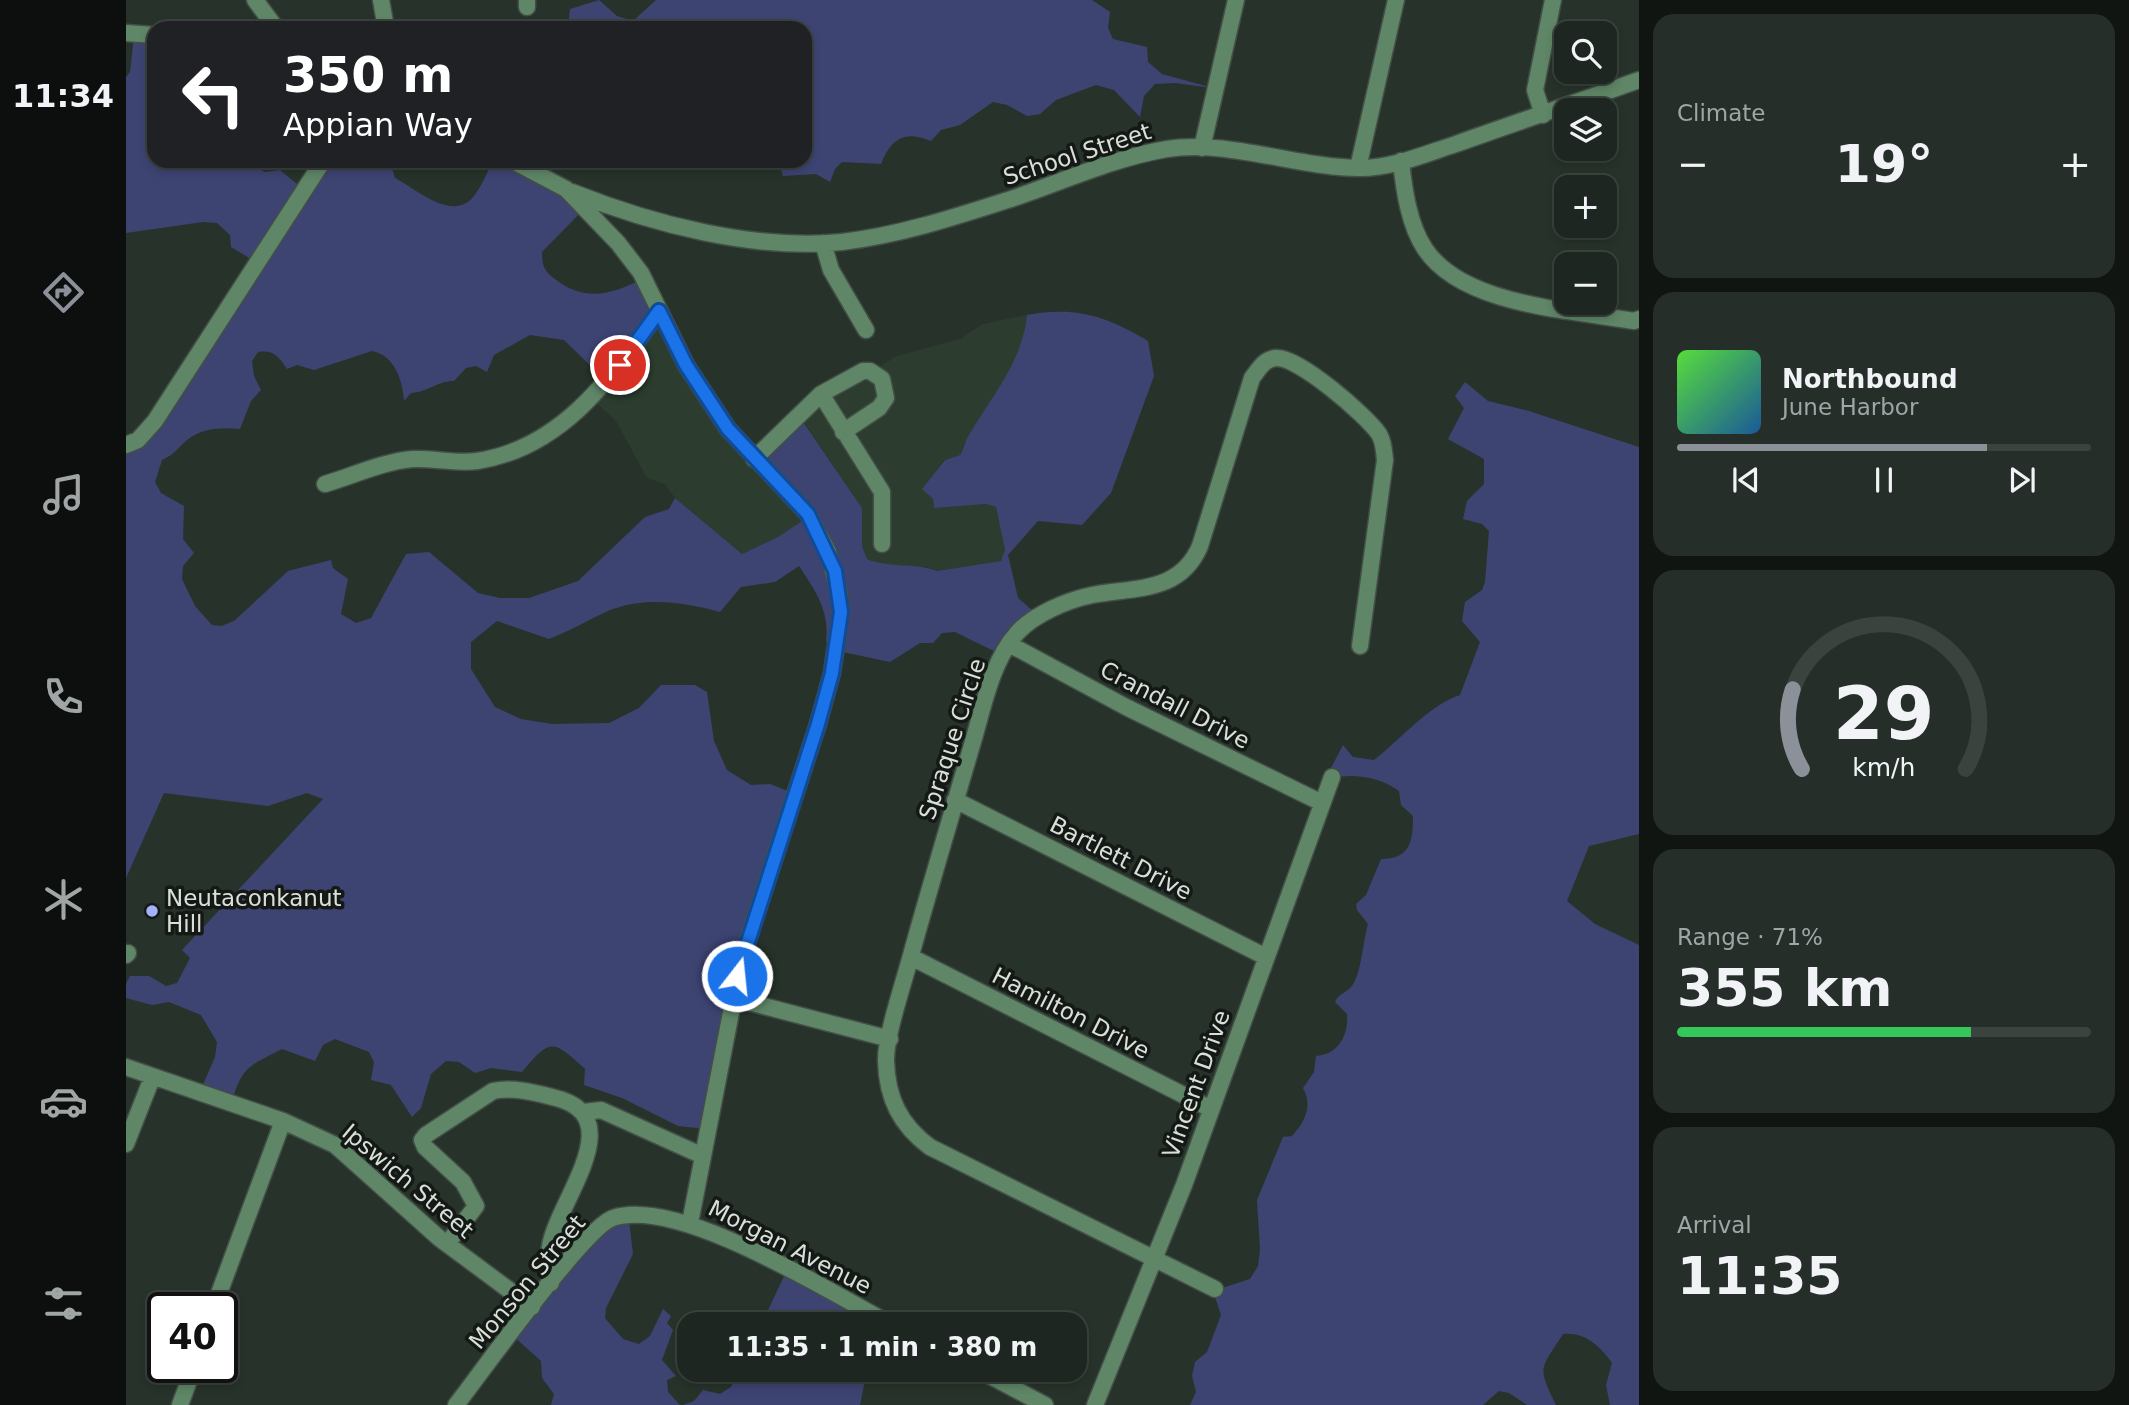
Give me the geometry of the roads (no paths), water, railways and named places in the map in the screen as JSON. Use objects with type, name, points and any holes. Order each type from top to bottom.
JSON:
[{"type":"street","points":[[255,0],[271,21]]},
{"type":"street","points":[[382,0],[385,21]]},
{"type":"street","points":[[1202,148],[1236,0]]},
{"type":"street","points":[[1357,168],[1396,0]]},
{"type":"street","points":[[1543,115],[1535,90],[1553,0]]},
{"type":"street","points":[[126,33],[147,34]]},
{"type":"street","name":"School Street","points":[[566,190],[687,229],[769,240],[843,242],[931,223],[1163,149],[1202,148],[1357,168],[1388,166],[1639,80]]},
{"type":"street","points":[[1401,161],[1407,203],[1425,249],[1452,276],[1483,291],[1513,299],[1634,321],[1639,319]]},
{"type":"street","points":[[126,445],[138,440],[156,421],[319,168]]},
{"type":"street","name":"Morgan Avenue","points":[[526,168],[566,190],[618,243],[640,274],[703,393],[754,459],[795,497],[819,533],[835,571],[841,612],[832,673],[818,724],[762,893],[733,998],[690,1223],[718,1234],[867,1312]]},
{"type":"street","points":[[823,243],[831,270],[866,330]]},
{"type":"street","points":[[325,484],[411,459],[475,461],[528,445],[571,418],[599,390],[659,311]]},
{"type":"street","name":"Spraque Circle","points":[[1214,1289],[930,1147],[914,1135],[894,1107],[885,1059],[955,800],[990,685],[1009,645],[1032,621],[1049,611],[1094,595],[1162,585],[1174,580],[1189,566],[1200,546],[1252,378],[1266,361],[1275,358],[1295,361],[1316,375],[1381,437],[1385,460],[1360,646]]},
{"type":"street","points":[[754,459],[821,394],[863,371],[882,379],[886,392],[883,404],[843,432]]},
{"type":"street","points":[[821,394],[882,492],[882,544]]},
{"type":"street","name":"Crandall Drive","points":[[1009,645],[1126,707],[1322,803]]},
{"type":"street","name":"Vincent Drive","points":[[1095,1405],[1152,1258],[1184,1185],[1332,776]]},
{"type":"street","name":"Bartlett Drive","points":[[955,800],[1266,957]]},
{"type":"street","name":"Hamilton Drive","points":[[911,957],[1211,1108]]},
{"type":"street","points":[[733,998],[890,1039]]},
{"type":"street","name":"Ipswich Street","points":[[126,1067],[284,1121],[335,1145],[447,1244],[532,1307]]},
{"type":"street","points":[[126,1144],[152,1078]]},
{"type":"street","points":[[447,1244],[476,1206],[463,1182],[425,1147],[422,1140],[426,1135],[483,1096],[504,1089],[572,1101],[584,1112],[590,1125],[588,1149],[550,1243],[548,1267],[551,1283]]},
{"type":"street","points":[[584,1112],[601,1110],[703,1156]]},
{"type":"street","points":[[221,1292],[284,1121]]},
{"type":"street","name":"Monson Street","points":[[456,1405],[574,1253],[612,1218],[641,1216],[690,1223]]},
{"type":"street","points":[[1002,1382],[1045,1405]]},
{"type":"street","points":[[180,1405],[188,1383]]},
{"type":"place","name":"Neutaconkanut Hill","points":[[152,911]]}]
